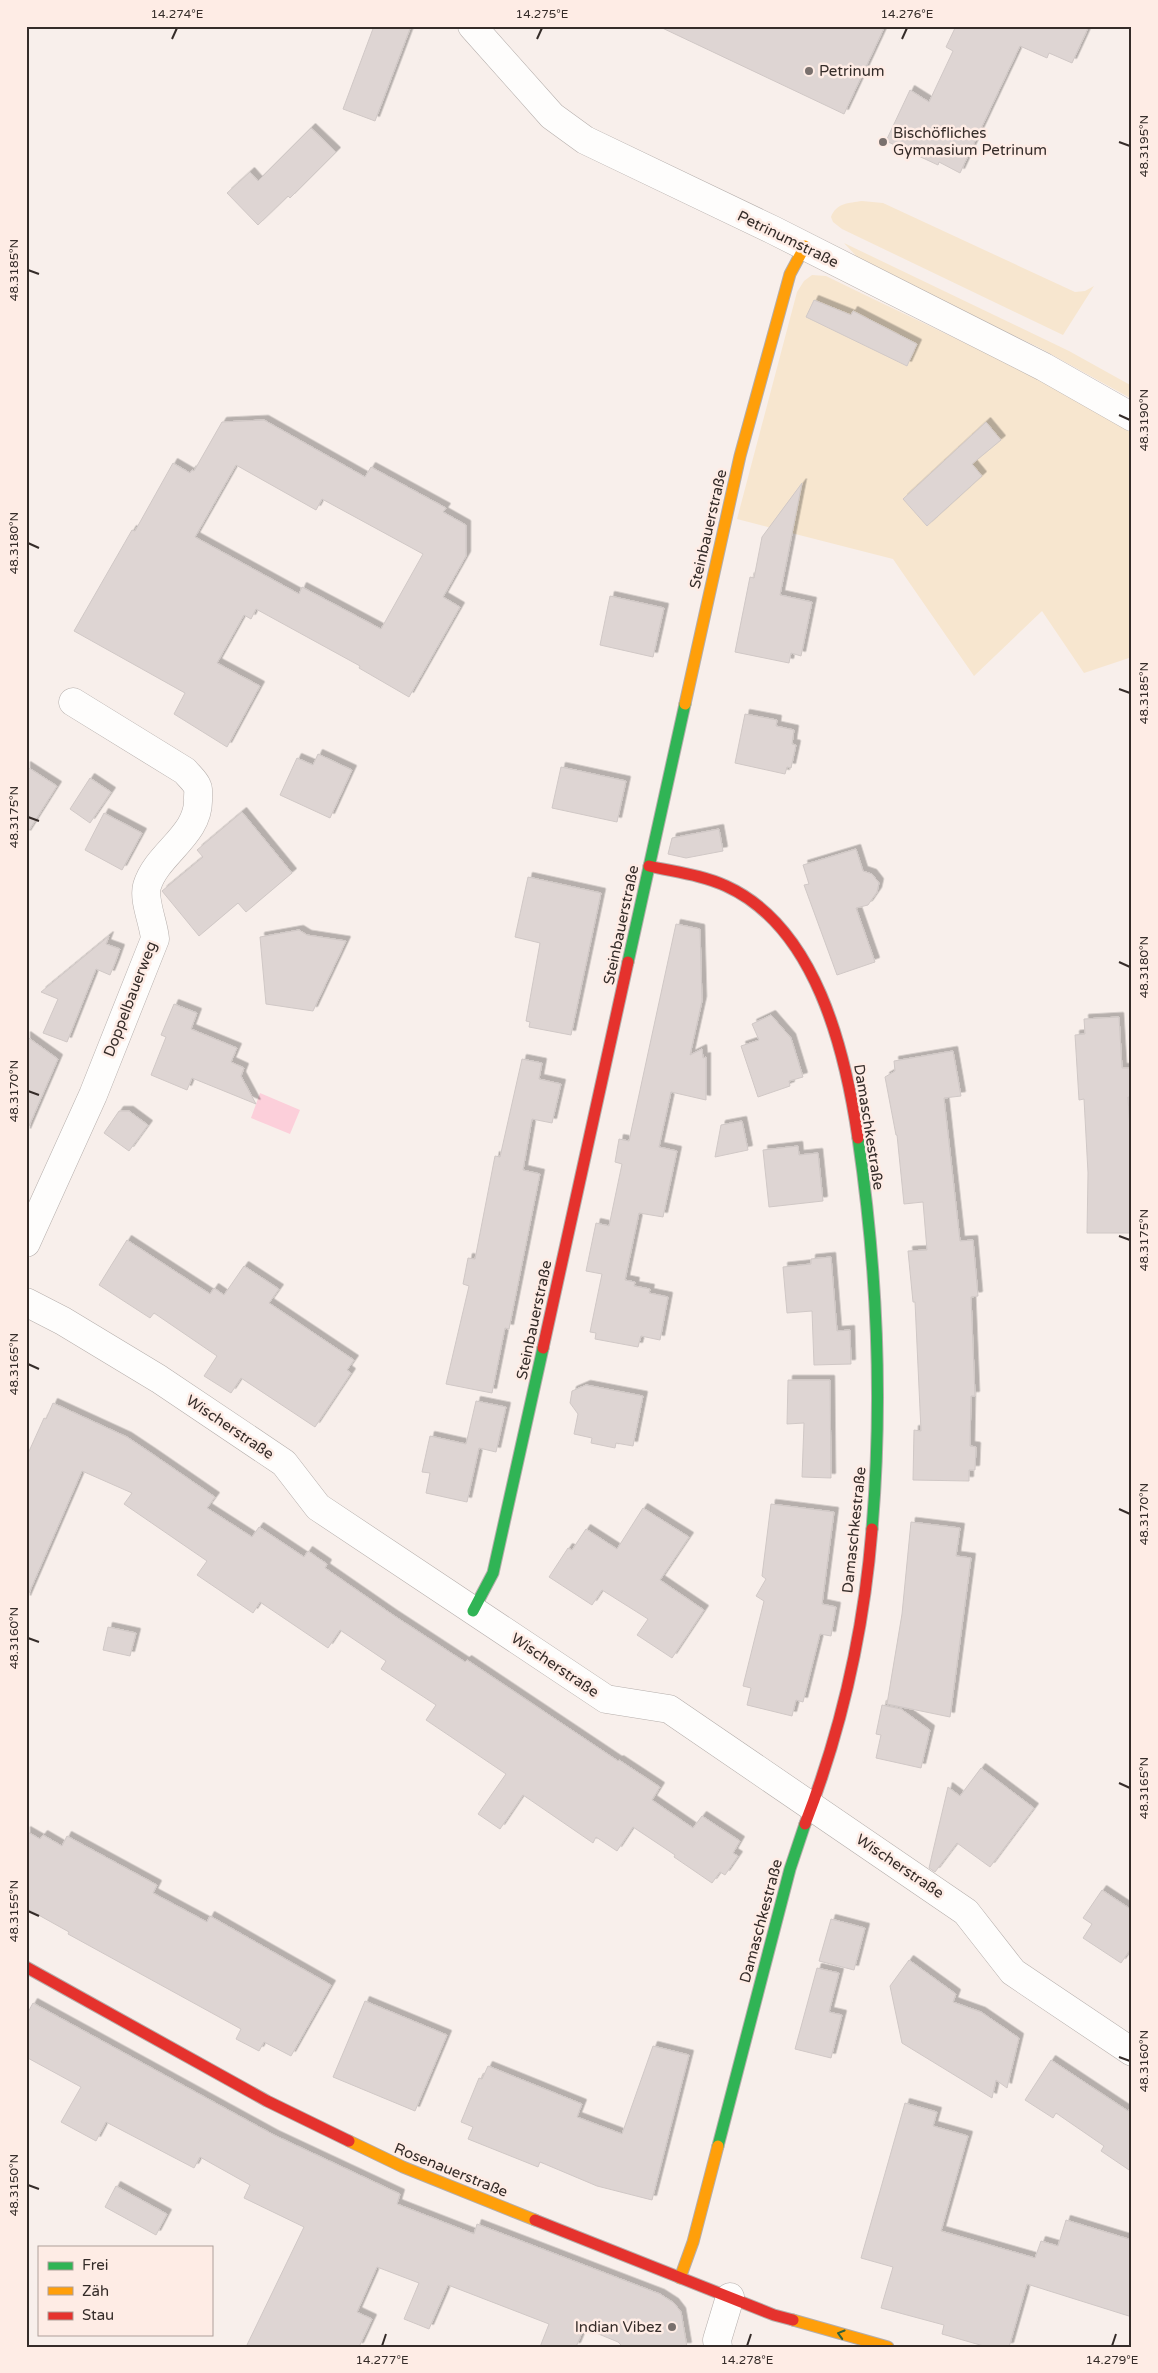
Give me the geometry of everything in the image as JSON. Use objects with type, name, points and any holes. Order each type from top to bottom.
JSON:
[{"type":"street","name":"Petrinumstraße","points":[[472,26],[552,116],[585,140],[804,246],[1044,367],[1132,417]]},
{"type":"street","name":"Steinbauerstraße","points":[[473,1610],[493,1573],[740,456],[790,274],[804,246]]},
{"type":"street","name":"Doppelbauerweg","points":[[26,1243],[93,1095],[155,939],[154,922],[147,902],[147,887],[155,870],[190,828],[199,807],[198,787],[185,771],[73,702]]},
{"type":"street","name":"Damaschkestraße","points":[[649,866],[702,878],[736,890],[763,911],[788,938],[813,976],[832,1017],[851,1089],[862,1164],[873,1276],[878,1383],[876,1485],[865,1583],[846,1689],[828,1763],[791,1863],[693,2242],[680,2278]]},
{"type":"street","name":"Wischerstraße","points":[[26,1302],[63,1321],[159,1379],[284,1463],[318,1507],[606,1699],[668,1709],[812,1806],[966,1912],[1014,1972],[1132,2052]]},
{"type":"street","name":"Rosenauerstraße","points":[[26,1968],[267,2100],[394,2163],[774,2315],[888,2347]]},
{"type":"street","points":[[718,2347],[716,2340],[730,2297]]},
{"type":"shaded area","points":[[862,201],[883,203],[1075,292],[1085,291],[1094,286],[1063,335],[842,229],[833,222],[831,217],[833,212],[840,206]]},
{"type":"shaded area","points":[[844,243],[1069,351],[1132,386],[1132,399],[1038,347],[923,293],[859,259]]},
{"type":"shaded area","points":[[812,275],[826,276],[981,351],[1057,389],[1132,431],[1132,657],[1084,673],[1042,611],[974,676],[893,559],[737,519],[797,292],[804,281]]},
{"type":"shaded area","points":[[260,1093],[300,1110],[290,1134],[251,1118]]},
{"type":"building","points":[[374,26],[411,26],[375,121],[343,109]]},
{"type":"building","name":"Petrinum","points":[[658,26],[885,26],[844,114]]},
{"type":"building","points":[[956,26],[1089,26],[1072,63],[1049,53],[1047,58],[1020,46],[960,173],[939,162],[938,165],[886,141],[910,90],[929,102],[953,51],[946,47]]},
{"type":"building","points":[[311,128],[336,152],[290,198],[288,196],[258,225],[227,193],[250,172],[258,181]]},
{"type":"building","points":[[814,300],[851,315],[853,311],[917,344],[907,366],[806,317]]},
{"type":"building","points":[[264,420],[365,477],[371,467],[446,508],[443,512],[466,525],[466,556],[443,597],[460,607],[409,697],[359,668],[360,666],[256,609],[251,619],[244,615],[217,663],[260,686],[227,747],[174,714],[185,693],[74,631],[132,530],[135,531],[173,463],[190,473],[192,470],[194,471],[222,422]],"holes":[[[236,465],[316,510],[322,499],[423,554],[381,629],[302,587],[299,594],[195,537]]]},
{"type":"building","points":[[986,422],[1001,440],[972,464],[982,476],[927,526],[903,499]]},
{"type":"building","points":[[802,483],[780,595],[812,602],[801,656],[791,653],[789,663],[735,652],[750,577],[754,578],[762,537]]},
{"type":"building","points":[[610,596],[664,608],[653,657],[600,645]]},
{"type":"building","points":[[745,714],[777,720],[776,726],[794,730],[792,744],[796,745],[791,768],[787,767],[785,774],[735,763]]},
{"type":"building","points":[[318,754],[352,770],[330,818],[280,795],[297,758],[313,765]]},
{"type":"building","points":[[26,766],[57,786],[26,835]]},
{"type":"building","points":[[561,767],[626,781],[617,822],[552,808]]},
{"type":"building","points":[[90,778],[111,792],[90,823],[70,809]]},
{"type":"building","points":[[242,812],[292,873],[246,912],[238,903],[199,936],[162,891],[203,857],[197,850]]},
{"type":"building","points":[[104,813],[142,833],[122,870],[85,850]]},
{"type":"building","points":[[719,829],[723,851],[686,858],[668,854],[672,838]]},
{"type":"building","points":[[856,849],[863,871],[872,874],[879,883],[877,892],[868,905],[856,908],[875,962],[837,975],[804,885],[809,884],[803,865]]},
{"type":"building","points":[[528,877],[601,893],[571,1035],[529,1027],[530,1022],[526,1021],[540,943],[515,937]]},
{"type":"building","points":[[676,924],[700,929],[702,1001],[690,1055],[702,1049],[703,1058],[706,1057],[706,1100],[671,1092],[659,1147],[677,1151],[663,1217],[639,1213],[625,1280],[635,1282],[634,1286],[650,1289],[649,1293],[668,1297],[660,1340],[641,1336],[638,1347],[595,1339],[596,1333],[590,1332],[602,1274],[586,1271],[596,1223],[609,1226],[622,1164],[615,1162],[619,1139],[629,1141]]},
{"type":"building","points":[[299,930],[307,935],[346,941],[313,1011],[266,1004],[260,937]]},
{"type":"building","points":[[109,936],[106,944],[120,949],[115,963],[110,975],[96,969],[67,1042],[43,1033],[58,999],[41,992]]},
{"type":"building","points":[[174,1004],[197,1013],[191,1029],[237,1048],[231,1062],[244,1068],[241,1076],[256,1104],[192,1078],[187,1090],[151,1075],[166,1037],[161,1035]]},
{"type":"building","points":[[771,1015],[791,1038],[803,1077],[789,1081],[790,1086],[758,1097],[741,1046],[759,1040],[752,1024]]},
{"type":"building","points":[[1119,1017],[1122,1068],[1132,1068],[1132,1097],[1128,1097],[1132,1163],[1132,1233],[1087,1233],[1088,1173],[1084,1099],[1079,1100],[1075,1035],[1085,1034],[1084,1019]]},
{"type":"building","points":[[26,1036],[58,1059],[26,1133]]},
{"type":"building","points":[[953,1051],[961,1096],[944,1098],[960,1241],[973,1240],[978,1296],[971,1297],[975,1396],[971,1396],[970,1446],[976,1447],[975,1470],[969,1470],[969,1481],[913,1480],[914,1430],[921,1431],[915,1302],[913,1302],[908,1251],[927,1250],[923,1202],[904,1204],[897,1135],[885,1077],[895,1071],[894,1061]]},
{"type":"building","points":[[522,1059],[542,1063],[539,1079],[561,1084],[552,1123],[532,1119],[523,1170],[540,1174],[509,1329],[505,1328],[492,1393],[446,1384],[469,1286],[463,1284],[468,1258],[475,1259],[495,1156],[500,1157]]},
{"type":"building","points":[[119,1111],[129,1111],[148,1125],[129,1151],[104,1133]]},
{"type":"building","points":[[742,1121],[748,1150],[715,1157],[721,1125]]},
{"type":"building","points":[[798,1146],[799,1155],[818,1153],[823,1201],[769,1207],[763,1150]]},
{"type":"building","points":[[127,1240],[210,1294],[214,1288],[224,1295],[244,1266],[279,1289],[269,1303],[354,1360],[347,1370],[351,1373],[315,1427],[241,1378],[231,1393],[204,1376],[217,1356],[154,1313],[150,1318],[99,1285]]},
{"type":"building","points":[[831,1257],[837,1331],[850,1330],[851,1364],[814,1365],[812,1311],[787,1313],[783,1267],[811,1264],[811,1259]]},
{"type":"building","points":[[788,1380],[830,1380],[831,1478],[802,1477],[804,1423],[787,1424]]},
{"type":"building","points":[[586,1385],[643,1396],[633,1446],[616,1443],[615,1448],[591,1443],[592,1438],[574,1434],[578,1414],[570,1403],[572,1391]]},
{"type":"building","points":[[476,1401],[506,1407],[496,1452],[479,1448],[467,1502],[426,1493],[430,1473],[422,1472],[430,1436],[466,1444]]},
{"type":"building","points":[[53,1403],[127,1437],[151,1453],[215,1497],[207,1508],[252,1537],[259,1527],[304,1557],[308,1551],[327,1564],[325,1568],[393,1615],[465,1662],[467,1660],[660,1787],[652,1800],[693,1828],[702,1816],[740,1841],[733,1853],[738,1856],[725,1875],[720,1872],[712,1883],[633,1827],[617,1851],[596,1837],[593,1843],[523,1795],[500,1829],[478,1814],[506,1774],[426,1720],[436,1705],[381,1669],[386,1661],[340,1630],[328,1648],[260,1602],[253,1613],[197,1575],[207,1561],[124,1504],[132,1493],[82,1471],[26,1600],[26,1458]]},
{"type":"building","points":[[771,1504],[834,1512],[822,1604],[836,1607],[831,1636],[820,1634],[803,1702],[796,1700],[792,1716],[747,1705],[751,1688],[743,1686],[764,1601],[756,1596],[766,1579],[762,1576]]},
{"type":"building","points":[[643,1508],[689,1537],[660,1580],[704,1610],[672,1658],[637,1635],[648,1619],[602,1590],[592,1605],[549,1577],[568,1548],[572,1550],[586,1529],[617,1549]]},
{"type":"building","points":[[911,1522],[960,1528],[956,1556],[971,1558],[950,1717],[887,1704],[902,1614]]},
{"type":"building","points":[[108,1627],[136,1633],[130,1656],[103,1650]]},
{"type":"building","points":[[882,1705],[901,1709],[930,1730],[921,1768],[876,1758],[881,1735],[876,1734]]},
{"type":"building","points":[[981,1768],[1034,1808],[990,1867],[957,1843],[935,1872],[929,1868],[948,1787],[960,1796]]},
{"type":"building","points":[[26,1831],[40,1839],[43,1835],[62,1846],[67,1836],[157,1885],[153,1893],[207,1922],[210,1916],[331,1985],[291,2056],[264,2042],[259,2051],[236,2039],[241,2029],[68,1934],[69,1932],[26,1908]]},
{"type":"building","points":[[1102,1890],[1132,1910],[1132,1947],[1121,1963],[1083,1938],[1092,1924],[1083,1918]]},
{"type":"building","points":[[831,1919],[865,1928],[854,1970],[819,1961]]},
{"type":"building","points":[[909,1960],[956,1994],[953,2002],[981,2012],[1019,2038],[1007,2088],[996,2080],[992,2098],[902,2043],[890,1986]]},
{"type":"building","points":[[817,1968],[839,1973],[829,2012],[842,2015],[831,2058],[795,2049]]},
{"type":"building","points":[[365,2001],[447,2035],[415,2111],[333,2077]]},
{"type":"building","points":[[33,2003],[274,2135],[400,2194],[397,2204],[474,2234],[477,2224],[660,2294],[674,2303],[681,2312],[687,2347],[623,2347],[618,2342],[584,2328],[576,2347],[540,2347],[549,2324],[448,2285],[429,2329],[404,2319],[419,2283],[377,2267],[357,2312],[372,2319],[359,2347],[246,2347],[304,2227],[244,2198],[250,2185],[200,2157],[194,2168],[106,2122],[96,2141],[61,2122],[81,2087],[26,2057],[26,2016]]},
{"type":"building","points":[[653,2046],[689,2055],[652,2200],[597,2186],[540,2162],[538,2167],[468,2139],[473,2127],[461,2122],[479,2078],[482,2079],[488,2066],[582,2104],[577,2117],[622,2134]]},
{"type":"building","points":[[1051,2060],[1128,2111],[1132,2106],[1132,2172],[1101,2151],[1104,2146],[1056,2113],[1053,2118],[1025,2100]]},
{"type":"building","points":[[905,2103],[937,2112],[933,2126],[968,2136],[941,2231],[1035,2258],[1041,2241],[1058,2246],[1066,2220],[1132,2240],[1132,2317],[1027,2284],[1009,2347],[987,2347],[942,2334],[944,2325],[881,2308],[893,2267],[861,2258]]},
{"type":"building","points":[[116,2186],[167,2214],[156,2235],[105,2207]]},
{"type":"traffic: fast","points":[[628,962],[685,704]]},
{"type":"traffic: fast","points":[[858,1138],[870,1235],[876,1333],[877,1431],[872,1529]]},
{"type":"traffic: fast","points":[[473,1611],[493,1573],[543,1348]]},
{"type":"traffic: fast","points":[[718,2146],[790,1869],[805,1824]]},
{"type":"traffic: slow","points":[[685,704],[740,456],[790,274],[805,246]]},
{"type":"traffic: slow","points":[[349,2141],[403,2167],[535,2220]]},
{"type":"traffic: slow","points":[[680,2278],[693,2242],[718,2146]]},
{"type":"traffic: slow","points":[[793,2320],[888,2347]]},
{"type":"traffic: jam","points":[[649,866],[698,876],[726,886],[757,905],[783,930],[804,961],[821,994],[834,1030],[845,1067],[858,1138]]},
{"type":"traffic: jam","points":[[543,1348],[628,962]]},
{"type":"traffic: jam","points":[[805,1824],[830,1753],[849,1679],[863,1604],[872,1529]]},
{"type":"traffic: jam","points":[[26,1967],[267,2101],[349,2141]]},
{"type":"traffic: jam","points":[[535,2220],[774,2315],[793,2320]]},
{"type":"place","name":"Petrinum","points":[[809,71]]},
{"type":"place","name":"Bischöfliches Gymnasium Petrinum","points":[[883,142]]},
{"type":"place","name":"Indian Vibez","points":[[672,2327]]}]
